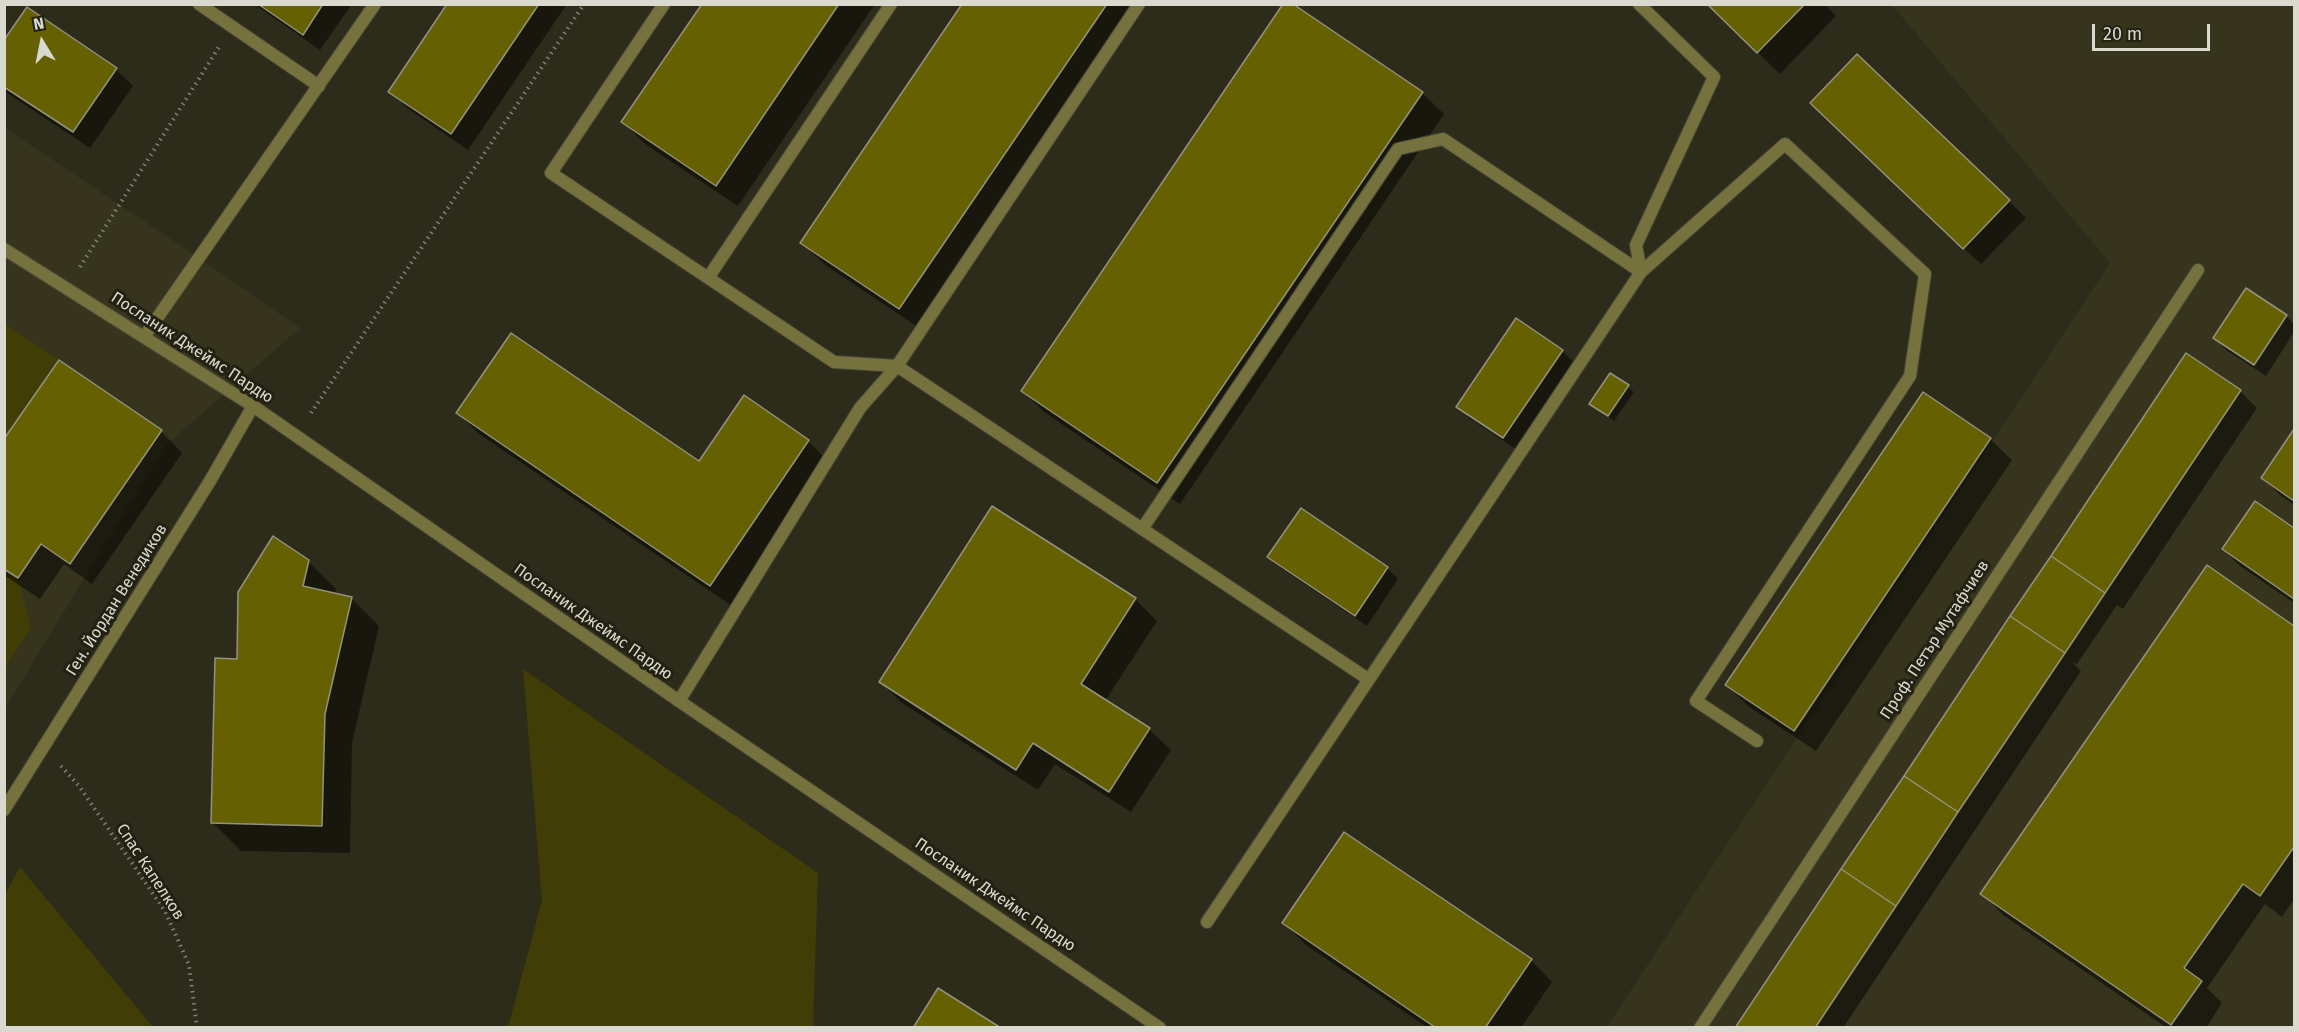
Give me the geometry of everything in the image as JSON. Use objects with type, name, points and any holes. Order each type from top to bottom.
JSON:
[{"type":"street","points":[[199,4],[319,86]]},
{"type":"street","points":[[144,337],[375,4]]},
{"type":"street","points":[[663,4],[551,173],[834,362],[897,366],[1368,679]]},
{"type":"street","points":[[708,278],[891,4]]},
{"type":"street","points":[[679,701],[860,408],[897,366],[1139,4]]},
{"type":"street","points":[[1639,4],[1714,77],[1635,245],[1641,272]]},
{"type":"street","points":[[1142,529],[1398,149],[1443,140],[1641,272]]},
{"type":"street","points":[[1207,922],[1641,272],[1785,144],[1925,274],[1910,376],[1696,701],[1757,741]]},
{"type":"street","name":"Посланик Джеймс Пардю","points":[[4,249],[253,406],[679,701],[1160,1028]]},
{"type":"street","name":"Проф. Петър Мутафчиев","points":[[1700,1028],[2198,270]]},
{"type":"street","name":"Ген. Йордан Венедиков","points":[[4,810],[210,481],[253,406]]},
{"type":"path","points":[[296,436],[584,4]]},
{"type":"path","points":[[67,287],[232,26]]},
{"type":"path","name":"Спас Капелков","points":[[44,747],[79,786],[165,911],[189,965],[197,1028]]},
{"type":"shaded area","points":[[1892,5],[2294,5],[2294,1027],[1606,1028],[2110,263]]},
{"type":"shaded area","points":[[5,128],[300,328],[166,445],[5,708]]},
{"type":"shaded area","points":[[5,324],[59,360],[5,439]]},
{"type":"shaded area","points":[[5,569],[18,578],[31,627],[5,668]]},
{"type":"shaded area","points":[[523,669],[818,873],[813,1027],[508,1027],[542,901]]},
{"type":"shaded area","points":[[20,867],[153,1027],[5,1027],[5,894]]},
{"type":"building","points":[[258,4],[323,4],[303,35]]},
{"type":"building","points":[[447,4],[539,4],[451,134],[388,92]]},
{"type":"building","points":[[702,4],[839,4],[716,186],[621,122]]},
{"type":"building","points":[[962,4],[1107,4],[899,309],[800,243]]},
{"type":"building","points":[[1283,4],[1293,4],[1423,92],[1157,483],[1021,391]]},
{"type":"building","points":[[1707,4],[1805,4],[1757,53]]},
{"type":"building","points":[[27,7],[117,68],[73,132],[4,87],[4,40]]},
{"type":"building","points":[[1857,54],[2010,200],[1963,249],[1810,103]]},
{"type":"building","points":[[2246,288],[2287,315],[2254,365],[2213,338]]},
{"type":"building","points":[[1516,318],[1563,350],[1503,438],[1456,407]]},
{"type":"building","points":[[511,333],[699,461],[744,395],[809,440],[710,586],[456,413]]},
{"type":"building","points":[[2186,353],[2241,390],[2105,593],[2051,556]]},
{"type":"building","points":[[59,360],[162,430],[70,564],[41,544],[18,578],[4,569],[4,439]]},
{"type":"building","points":[[1610,373],[1629,385],[1608,416],[1589,404]]},
{"type":"building","points":[[1923,392],[1991,438],[1794,731],[1725,685]]},
{"type":"building","points":[[2294,429],[2294,501],[2261,478]]},
{"type":"building","points":[[2255,501],[2294,528],[2294,599],[2222,549]]},
{"type":"building","points":[[992,506],[1136,598],[1081,684],[1150,728],[1109,792],[1033,743],[1016,770],[879,682]]},
{"type":"building","points":[[1301,508],[1388,567],[1355,616],[1267,557]]},
{"type":"building","points":[[273,536],[309,560],[303,586],[352,597],[325,714],[322,826],[211,823],[215,658],[237,659],[238,592]]},
{"type":"building","points":[[2051,556],[2105,593],[2065,653],[2010,616]]},
{"type":"building","points":[[2207,565],[2294,626],[2294,847],[2260,896],[2243,884],[2184,968],[2202,981],[2171,1025],[1980,894]]},
{"type":"building","points":[[2010,616],[2065,653],[1958,812],[1904,776]]},
{"type":"building","points":[[1904,776],[1958,812],[1896,906],[1841,869]]},
{"type":"building","points":[[1344,832],[1532,959],[1485,1028],[1436,1028],[1282,923]]},
{"type":"building","points":[[1841,869],[1896,906],[1815,1028],[1735,1028]]},
{"type":"building","points":[[938,988],[1001,1028],[913,1028]]}]
